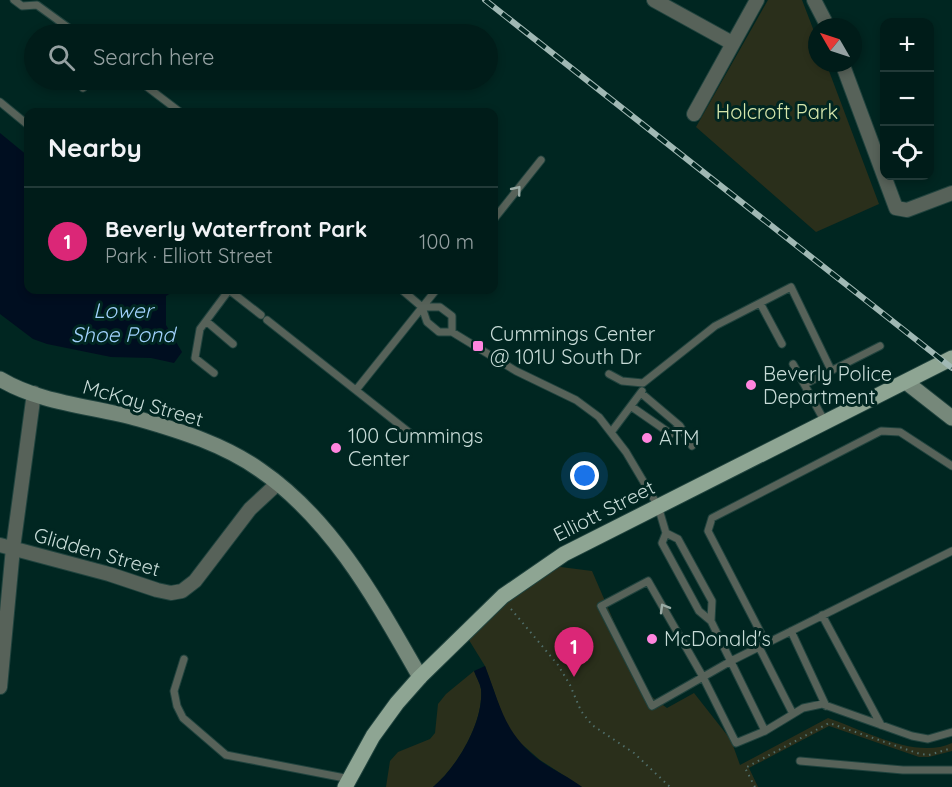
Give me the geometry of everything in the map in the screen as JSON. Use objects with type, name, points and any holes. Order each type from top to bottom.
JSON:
[{"type":"main road","name":"Elliott Street","points":[[347,783],[374,736],[397,703],[420,677],[503,596],[546,564],[952,358]]},
{"type":"main road","name":"McKay Street","points":[[0,379],[13,387],[137,418],[184,433],[228,451],[278,483],[317,518],[383,611],[420,677]]},
{"type":"main road","points":[[906,382],[952,418]]},
{"type":"street","points":[[654,0],[732,44]]},
{"type":"street","points":[[694,114],[756,0]]},
{"type":"street","points":[[814,0],[823,18]]},
{"type":"street","points":[[845,72],[896,208],[907,210],[952,193]]},
{"type":"street","points":[[0,687],[7,547],[34,393]]},
{"type":"street","name":"Glidden Street","points":[[7,547],[109,574],[157,590],[171,593],[183,591],[195,581],[250,509],[278,483]]},
{"type":"lane","points":[[14,0],[22,6],[37,5],[64,24]]},
{"type":"lane","points":[[151,90],[175,108]]},
{"type":"lane","points":[[0,102],[24,122]]},
{"type":"lane","points":[[498,214],[541,160]]},
{"type":"lane","points":[[612,431],[632,407],[641,393],[643,383],[715,326],[791,287],[831,370]]},
{"type":"lane","points":[[214,373],[195,358],[200,329],[226,294]]},
{"type":"lane","points":[[234,294],[415,438]]},
{"type":"lane","points":[[407,294],[422,307],[427,322],[438,332],[452,332],[516,371],[576,400],[599,417],[612,431],[658,507],[666,533],[662,543],[699,611],[711,621],[765,730]]},
{"type":"lane","points":[[356,390],[433,294]]},
{"type":"lane","points":[[760,303],[782,344]]},
{"type":"lane","points":[[422,307],[440,307],[452,316],[452,332]]},
{"type":"lane","points":[[206,321],[233,344]]},
{"type":"lane","points":[[805,384],[880,346]]},
{"type":"lane","points":[[793,364],[825,423]]},
{"type":"lane","points":[[609,374],[622,381],[643,383]]},
{"type":"lane","points":[[641,393],[680,426],[692,446]]},
{"type":"lane","points":[[632,407],[671,434],[680,426]]},
{"type":"lane","points":[[793,714],[763,645],[708,531],[712,518],[881,430],[900,432],[952,466]]},
{"type":"lane","points":[[666,533],[678,539],[712,601],[711,621]]},
{"type":"lane","points":[[952,551],[731,661],[703,677],[652,706],[602,606],[648,581],[703,677],[736,742],[765,730],[803,708],[822,704],[928,739],[952,732]]},
{"type":"lane","points":[[822,615],[881,725]]},
{"type":"lane","points":[[791,631],[826,706]]},
{"type":"lane","points":[[184,659],[174,691],[177,706],[183,718],[226,755],[347,783]]},
{"type":"lane","points":[[800,761],[903,770],[952,770]]},
{"type":"path","points":[[503,596],[528,632],[558,665],[581,711],[592,725],[634,753],[670,787]]},
{"type":"path","points":[[754,787],[745,768],[829,723],[920,754],[952,748]]},
{"type":"green space","name":"Holcroft Park","points":[[768,0],[802,0],[809,18],[808,72],[829,72],[879,204],[816,232],[696,127]]},
{"type":"green space","points":[[545,565],[592,571],[644,691],[667,708],[694,693],[731,740],[740,765],[828,718],[906,746],[938,747],[952,743],[952,751],[919,757],[829,726],[749,768],[758,787],[582,787],[540,760],[517,740],[506,725],[485,666],[464,632]]},
{"type":"green space","points":[[474,671],[481,689],[478,715],[467,743],[451,768],[433,787],[386,787],[390,761],[398,752],[430,739],[435,733],[438,704],[446,694]]},
{"type":"water","name":"Lower Shoe Pond","points":[[0,133],[24,153],[24,294],[169,294],[166,296],[166,325],[182,352],[174,363],[151,358],[111,357],[47,344],[33,339],[0,314]]},
{"type":"water","points":[[485,666],[505,719],[519,741],[542,762],[582,787],[433,787],[451,768],[467,743],[481,702],[480,684],[474,671]]},
{"type":"railway","points":[[485,0],[952,368]]},
{"type":"place","name":"Cummings Center @ 101U South Dr","points":[[478,346]]},
{"type":"place","name":"Beverly Police Department","points":[[751,385]]},
{"type":"place","name":"ATM","points":[[647,438]]},
{"type":"place","name":"100 Cummings Center","points":[[336,448]]},
{"type":"place","name":"McDonald's","points":[[652,639]]},
{"type":"place","name":"Beverly Waterfront Park","points":[[574,677]]}]
